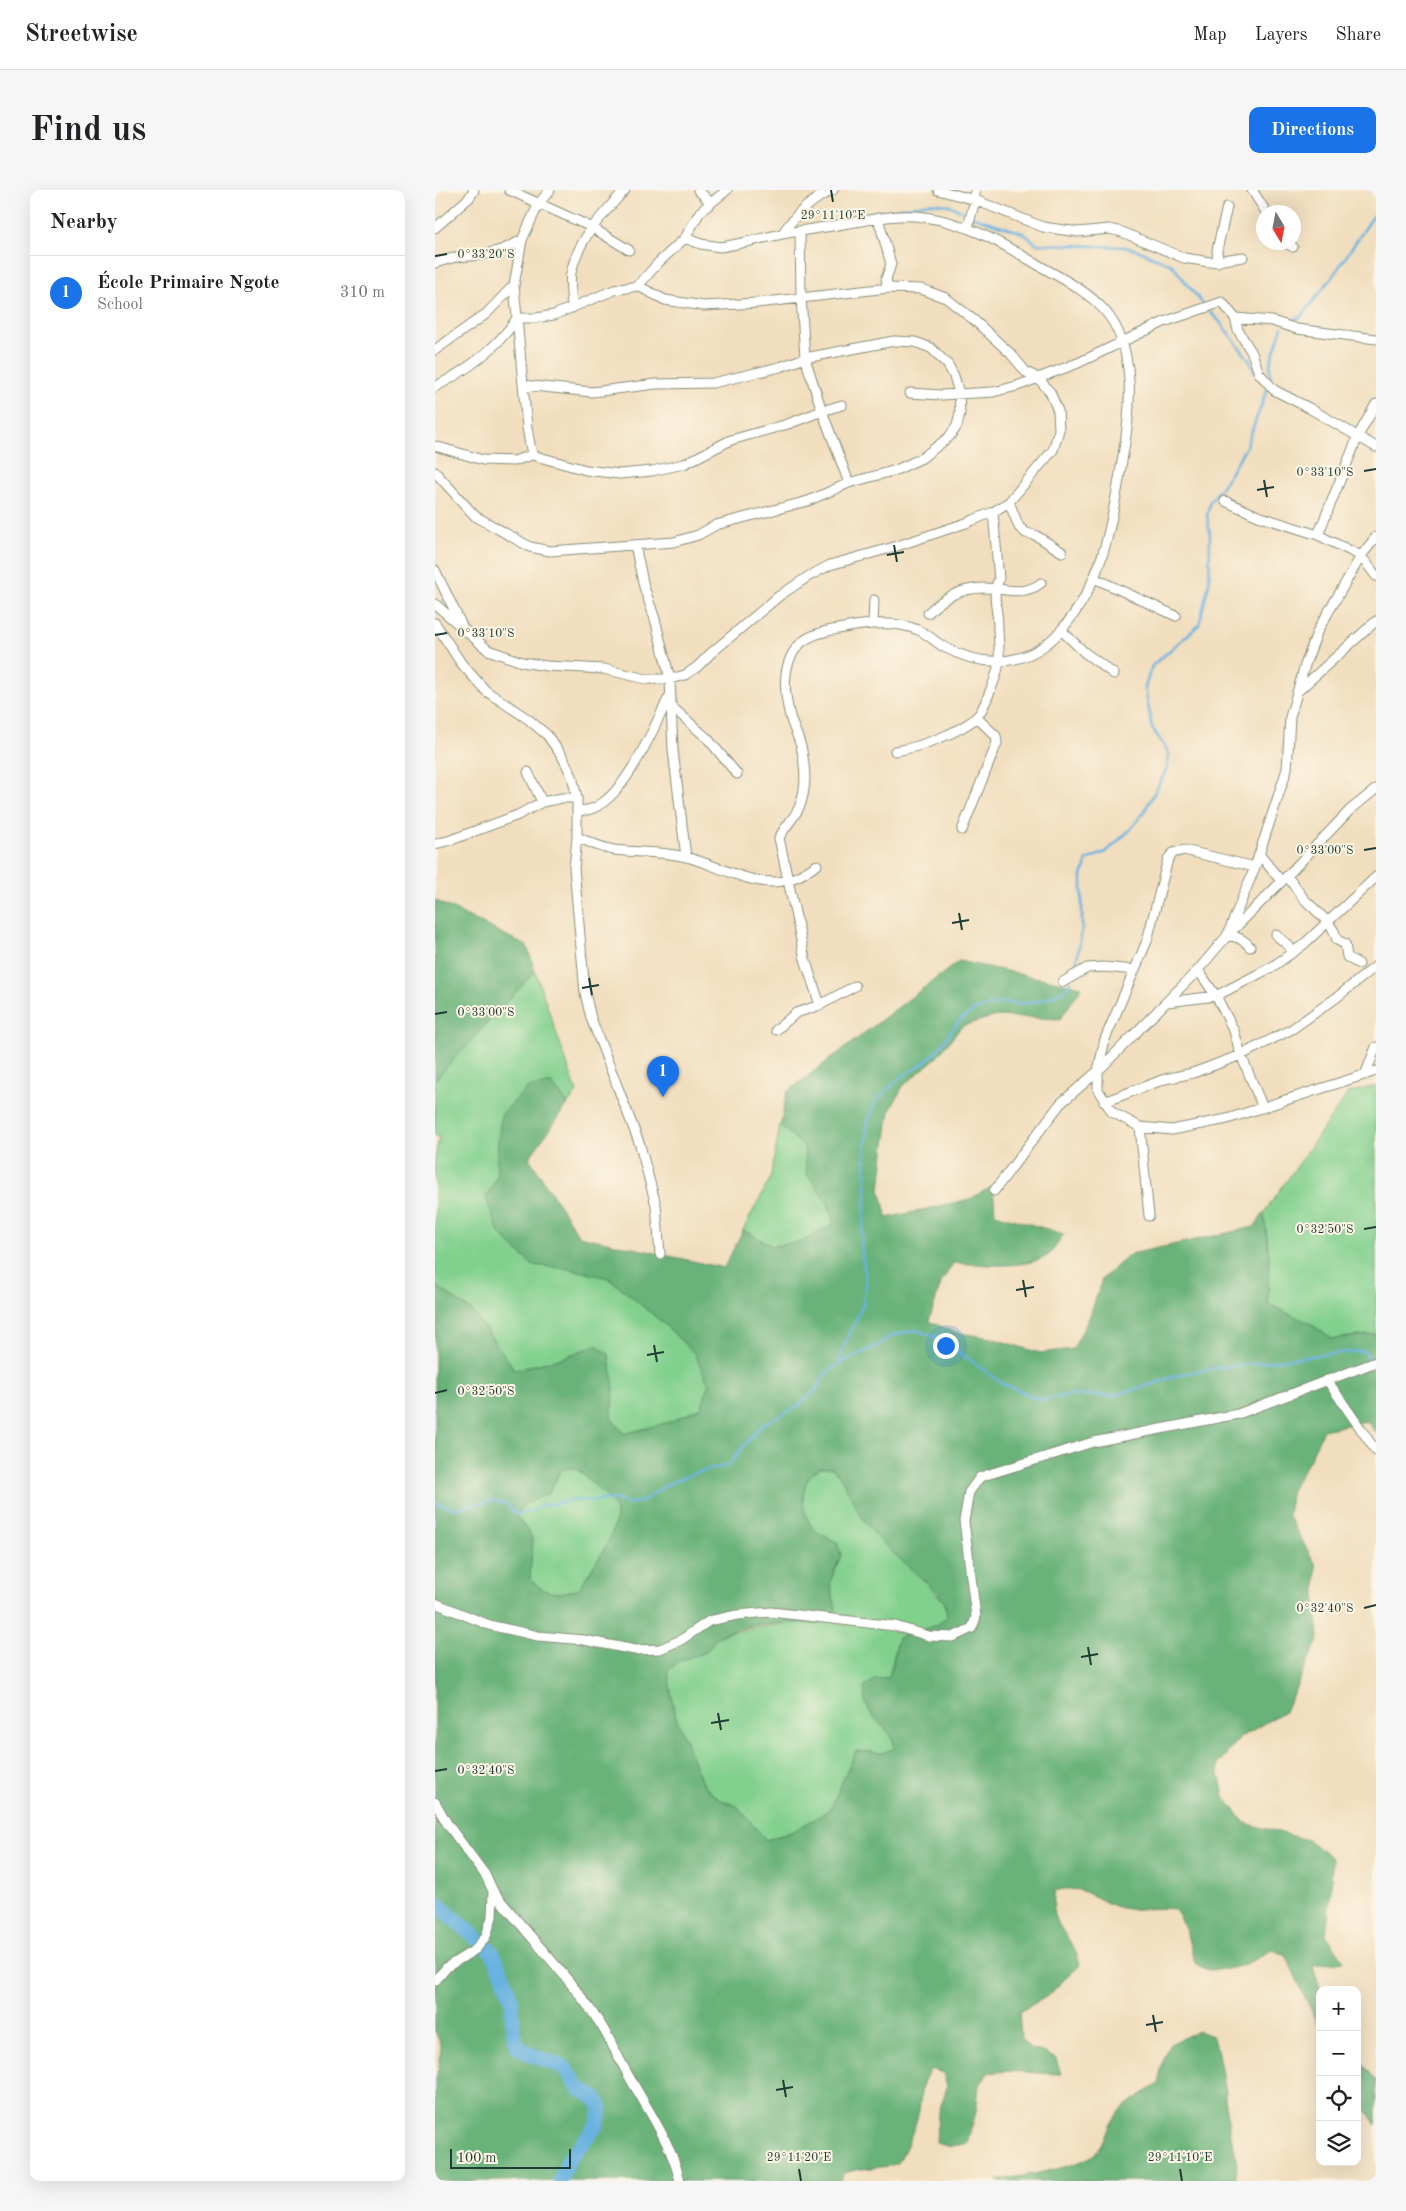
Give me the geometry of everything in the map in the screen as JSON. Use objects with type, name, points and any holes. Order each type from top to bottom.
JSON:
[{"type":"street","points":[[435,228],[469,198],[474,190]]},
{"type":"street","points":[[509,190],[518,196],[539,203],[591,227],[629,250]]},
{"type":"street","points":[[532,455],[523,385],[514,285],[522,240],[539,203],[549,190]]},
{"type":"street","points":[[572,308],[571,274],[579,251],[591,227],[625,190]]},
{"type":"street","points":[[698,190],[711,203]]},
{"type":"street","points":[[638,286],[658,263],[685,238],[700,212],[727,190]]},
{"type":"street","points":[[782,234],[792,220],[803,210],[821,195],[833,190]]},
{"type":"street","points":[[938,190],[975,200],[1043,227],[1078,232],[1109,229],[1122,232],[1184,258],[1218,262],[1243,257]]},
{"type":"street","points":[[968,227],[975,200],[975,190]]},
{"type":"street","points":[[1252,190],[1262,205]]},
{"type":"street","points":[[1218,262],[1217,250],[1227,207]]},
{"type":"street","points":[[685,238],[701,244],[720,247],[782,234],[878,218],[923,216],[968,227],[1002,242],[1083,291],[1104,309],[1116,326],[1122,342],[1127,369],[1129,406],[1126,437],[1112,517],[1100,564],[1086,596],[1047,646],[1031,655],[999,662],[967,657],[944,647],[917,629],[873,623],[822,632],[800,643],[789,660],[785,680],[790,716],[802,751],[805,787],[799,812],[779,838],[790,880],[805,959],[820,1005]]},
{"type":"street","points":[[878,218],[891,264],[886,279],[887,288]]},
{"type":"street","points":[[801,232],[801,296],[805,358],[822,411],[849,483]]},
{"type":"street","points":[[435,263],[456,257],[482,255],[505,249],[522,240]]},
{"type":"street","points":[[435,350],[486,314],[514,285]]},
{"type":"street","points":[[435,604],[466,633],[488,650],[522,662],[547,666],[603,669],[645,679],[670,680],[685,675],[697,668],[710,654],[779,596],[816,572],[831,565],[966,524],[993,512],[1009,502],[1053,450],[1059,430],[1058,411],[1050,392],[1038,378],[1026,372],[1011,354],[980,325],[946,298],[921,289],[887,288],[801,296],[757,303],[705,306],[665,300],[638,286],[614,290],[572,308],[545,316],[517,318]]},
{"type":"street","points":[[910,393],[941,395],[993,392],[1017,386],[1078,363],[1164,322],[1222,302],[1235,318],[1238,330],[1252,354],[1259,373],[1274,390],[1376,447]]},
{"type":"street","points":[[435,387],[468,369],[507,333],[517,318]]},
{"type":"street","points":[[1235,318],[1376,339]]},
{"type":"street","points":[[435,472],[475,516],[531,547],[550,551],[674,542],[716,525],[808,501],[849,483],[896,470],[914,462],[949,437],[957,426],[960,413],[959,393],[948,365],[931,348],[915,342],[894,341],[805,358],[780,368],[713,383],[656,384],[592,392],[523,385]]},
{"type":"street","points":[[1318,535],[1358,436],[1376,404]]},
{"type":"street","points":[[435,446],[483,460],[499,462],[514,461],[532,455],[579,468],[620,474],[652,471],[684,464],[731,440],[788,424],[842,405]]},
{"type":"street","points":[[1225,501],[1259,516],[1318,535],[1361,556],[1376,576]]},
{"type":"street","points":[[1009,502],[1019,527],[1026,533],[1035,535],[1062,552]]},
{"type":"street","points":[[895,751],[926,743],[947,734],[976,717],[983,706],[999,662],[998,620],[994,589],[999,579],[993,512]]},
{"type":"street","points":[[1227,936],[1255,867],[1287,769],[1290,717],[1305,665],[1318,630],[1361,556],[1376,537]]},
{"type":"street","points":[[635,545],[644,588],[655,619],[670,680],[673,750],[686,857]]},
{"type":"street","points":[[435,570],[466,633]]},
{"type":"street","points":[[1094,578],[1176,616]]},
{"type":"street","points":[[928,613],[955,592],[971,589],[1022,591],[1034,588],[1041,583]]},
{"type":"street","points":[[873,623],[874,600]]},
{"type":"street","points":[[1297,692],[1376,621]]},
{"type":"street","points":[[435,623],[461,663],[486,691],[529,719],[547,735],[562,756],[572,776],[577,798],[577,837],[574,868],[585,993],[591,1018],[640,1145],[656,1205],[660,1254]]},
{"type":"street","points":[[1061,630],[1084,652],[1113,674]]},
{"type":"street","points":[[577,810],[588,810],[597,807],[609,798],[623,782],[637,761],[671,694]]},
{"type":"street","points":[[671,706],[708,739],[737,774]]},
{"type":"street","points":[[962,830],[997,743],[996,736],[976,717]]},
{"type":"street","points":[[528,772],[543,802]]},
{"type":"street","points":[[994,1191],[1060,1104],[1098,1071],[1167,1002],[1227,936],[1350,810],[1376,790]]},
{"type":"street","points":[[435,844],[451,840],[518,815],[543,802],[562,798],[577,798]]},
{"type":"street","points":[[577,837],[614,850],[646,851],[686,857],[763,882],[790,880],[803,875],[817,865]]},
{"type":"street","points":[[1255,867],[1183,850],[1173,853],[1168,860],[1147,941],[1105,1039],[1098,1071],[1098,1090],[1104,1102],[1117,1116],[1140,1127],[1173,1130],[1227,1119],[1376,1071]]},
{"type":"street","points":[[1259,854],[1327,921],[1334,931],[1337,940],[1345,944],[1347,957],[1359,964]]},
{"type":"street","points":[[1167,1002],[1216,996],[1272,967],[1293,953],[1376,877]]},
{"type":"street","points":[[1276,935],[1289,946],[1293,953]]},
{"type":"street","points":[[1227,936],[1235,936],[1246,941],[1250,947]]},
{"type":"street","points":[[1104,1102],[1165,1079],[1193,1073],[1241,1055],[1292,1029],[1336,998],[1376,966]]},
{"type":"street","points":[[1063,982],[1087,968],[1103,967],[1135,970]]},
{"type":"street","points":[[1198,970],[1216,996],[1234,1031],[1241,1055],[1263,1108]]},
{"type":"street","points":[[776,1030],[796,1013],[820,1005],[855,986]]},
{"type":"street","points":[[1365,1075],[1376,1047]]},
{"type":"street","points":[[1140,1127],[1149,1216]]},
{"type":"street","points":[[435,1603],[489,1625],[538,1636],[584,1640],[635,1650],[660,1649],[681,1640],[709,1621],[737,1615],[771,1612],[895,1626],[929,1636],[953,1637],[972,1628],[977,1617],[964,1522],[969,1492],[980,1477],[1093,1442],[1238,1414],[1376,1362]]},
{"type":"street","points":[[1327,1380],[1376,1451]]},
{"type":"street","points":[[435,1802],[448,1825],[486,1876],[493,1891],[517,1922],[560,1970],[601,2025],[671,2152],[680,2181]]},
{"type":"street","points":[[435,1980],[447,1967],[476,1949],[486,1936],[492,1917],[493,1891]]},
{"type":"green space","points":[[435,900],[527,946],[535,971],[435,1080]]},
{"type":"green space","points":[[959,961],[1082,987],[1060,1019],[996,1016],[962,1026],[937,1057],[903,1086],[890,1111],[880,1190],[887,1218],[970,1199],[993,1186],[995,1214],[1064,1234],[1050,1254],[1026,1263],[1001,1265],[953,1263],[941,1283],[929,1321],[953,1332],[991,1338],[1040,1353],[1073,1349],[1090,1316],[1102,1279],[1131,1254],[1254,1227],[1264,1213],[1269,1255],[1268,1304],[1309,1323],[1333,1339],[1376,1334],[1376,1433],[1367,1421],[1323,1430],[1310,1459],[1292,1489],[1288,1516],[1316,1565],[1316,1604],[1319,1638],[1285,1711],[1241,1737],[1217,1765],[1224,1796],[1245,1823],[1308,1840],[1332,1858],[1331,1893],[1326,1934],[1344,1961],[1314,1965],[1319,1986],[1316,1986],[1316,2021],[1285,1955],[1271,1949],[1243,1965],[1227,1969],[1207,1969],[1196,1964],[1185,1928],[1174,1909],[1120,1908],[1078,1890],[1066,1889],[1055,1891],[1055,1914],[1077,1955],[1080,1965],[1046,1997],[1019,2012],[1021,2039],[1030,2049],[1043,2052],[1056,2059],[1061,2074],[988,2073],[979,2085],[976,2112],[967,2143],[951,2147],[936,2143],[938,2115],[947,2087],[943,2073],[931,2069],[923,2084],[913,2131],[898,2163],[843,2174],[841,2181],[435,2181],[435,2077],[441,2054],[435,2031],[435,1285],[473,1312],[515,1370],[559,1359],[596,1345],[609,1354],[614,1388],[611,1418],[624,1434],[670,1422],[701,1408],[709,1385],[695,1354],[663,1323],[609,1278],[570,1269],[532,1265],[499,1233],[486,1198],[497,1176],[497,1151],[501,1115],[527,1088],[551,1083],[568,1104],[529,1158],[579,1236],[724,1268],[743,1230],[772,1246],[801,1242],[834,1224],[828,1203],[807,1174],[804,1146],[780,1126],[787,1092]],"holes":[[[575,1468],[602,1492],[614,1506],[616,1515],[615,1525],[605,1548],[580,1588],[559,1593],[542,1589],[530,1579],[532,1538],[516,1515],[524,1504],[549,1493],[561,1469]],[[820,1468],[833,1468],[844,1483],[866,1524],[887,1547],[937,1592],[945,1603],[947,1617],[937,1625],[898,1638],[889,1677],[875,1679],[864,1687],[865,1701],[871,1714],[891,1735],[895,1748],[882,1753],[856,1751],[830,1810],[792,1832],[766,1840],[737,1806],[721,1800],[710,1792],[701,1780],[674,1712],[668,1671],[679,1661],[706,1652],[717,1639],[730,1631],[774,1624],[819,1622],[836,1609],[830,1582],[841,1555],[837,1542],[813,1528],[806,1517],[803,1504],[805,1485],[812,1474]]]},
{"type":"green space","points":[[535,971],[577,1092],[568,1104],[551,1083],[497,1151],[499,1233],[532,1265],[570,1269],[609,1278],[663,1323],[695,1354],[709,1385],[701,1408],[670,1422],[624,1434],[611,1418],[614,1388],[596,1345],[559,1359],[515,1370],[473,1312],[435,1285],[435,1159],[439,1137],[435,1136],[435,1080]]},
{"type":"green space","points":[[1376,1086],[1376,1334],[1333,1339],[1309,1323],[1268,1304],[1269,1255],[1264,1213],[1348,1093]]},
{"type":"green space","points":[[780,1126],[804,1146],[807,1174],[828,1203],[834,1224],[801,1242],[772,1246],[743,1230],[770,1179]]},
{"type":"green space","points":[[575,1468],[602,1492],[614,1506],[616,1515],[615,1525],[605,1548],[580,1588],[559,1593],[547,1591],[530,1579],[532,1538],[516,1515],[524,1504],[549,1493],[561,1469]]},
{"type":"green space","points":[[820,1468],[833,1468],[844,1480],[855,1505],[945,1603],[948,1617],[937,1625],[898,1638],[889,1677],[875,1679],[871,1714],[891,1735],[896,1748],[882,1753],[856,1751],[830,1810],[792,1832],[765,1840],[737,1806],[721,1800],[710,1792],[701,1780],[674,1712],[668,1671],[679,1660],[706,1652],[714,1640],[726,1633],[787,1623],[815,1624],[836,1609],[830,1582],[841,1555],[836,1542],[821,1534],[809,1523],[803,1504],[805,1485],[812,1474]]},
{"type":"green space","points":[[1198,2031],[1212,2036],[1217,2048],[1225,2092],[1225,2106],[1237,2164],[1235,2181],[996,2181],[1072,2165],[1093,2155],[1101,2147],[1113,2121],[1120,2111],[1130,2102],[1158,2084],[1164,2056],[1170,2044]]},
{"type":"green space","points":[[1361,2060],[1376,2081],[1376,2125],[1361,2103]]},
{"type":"waterway","points":[[838,220],[930,203],[949,205],[971,216],[1023,233],[1037,244],[1125,247],[1137,250],[1172,265],[1250,361],[1254,372]]},
{"type":"waterway","points":[[1288,322],[1301,317],[1335,273],[1376,212]]},
{"type":"waterway","points":[[1270,382],[1270,364],[1282,327]]},
{"type":"waterway","points":[[1075,971],[1082,929],[1082,876],[1087,860],[1106,852],[1131,829],[1144,812],[1167,769],[1169,753],[1152,728],[1145,687],[1152,666],[1199,625],[1209,583],[1210,535],[1207,515],[1210,502],[1225,482],[1246,447],[1268,387]]},
{"type":"waterway","points":[[839,1364],[841,1353],[863,1304],[866,1283],[861,1246],[866,1194],[865,1153],[868,1121],[875,1103],[899,1078],[920,1066],[938,1050],[958,1022],[974,1010],[1000,1003],[1023,1004],[1042,1000],[1064,991],[1071,981]]},
{"type":"waterway","points":[[435,1502],[454,1509],[493,1500],[506,1504],[516,1514],[530,1512],[541,1506],[574,1500],[615,1499],[628,1504],[643,1501],[666,1485],[695,1473],[729,1465],[763,1424],[795,1408],[817,1389],[824,1375],[842,1362],[877,1346],[891,1336],[915,1330],[941,1339],[1003,1384],[1041,1400],[1070,1395],[1111,1396],[1181,1374],[1327,1354],[1364,1351],[1371,1361]]},
{"type":"waterway","points":[[435,1902],[492,1952],[503,1975],[512,2002],[513,2030],[517,2046],[530,2054],[565,2068],[580,2089],[597,2099],[601,2110],[597,2125],[569,2159],[560,2181]]},
{"type":"place","name":"École Primaire Ngote","points":[[663,1097]]}]
